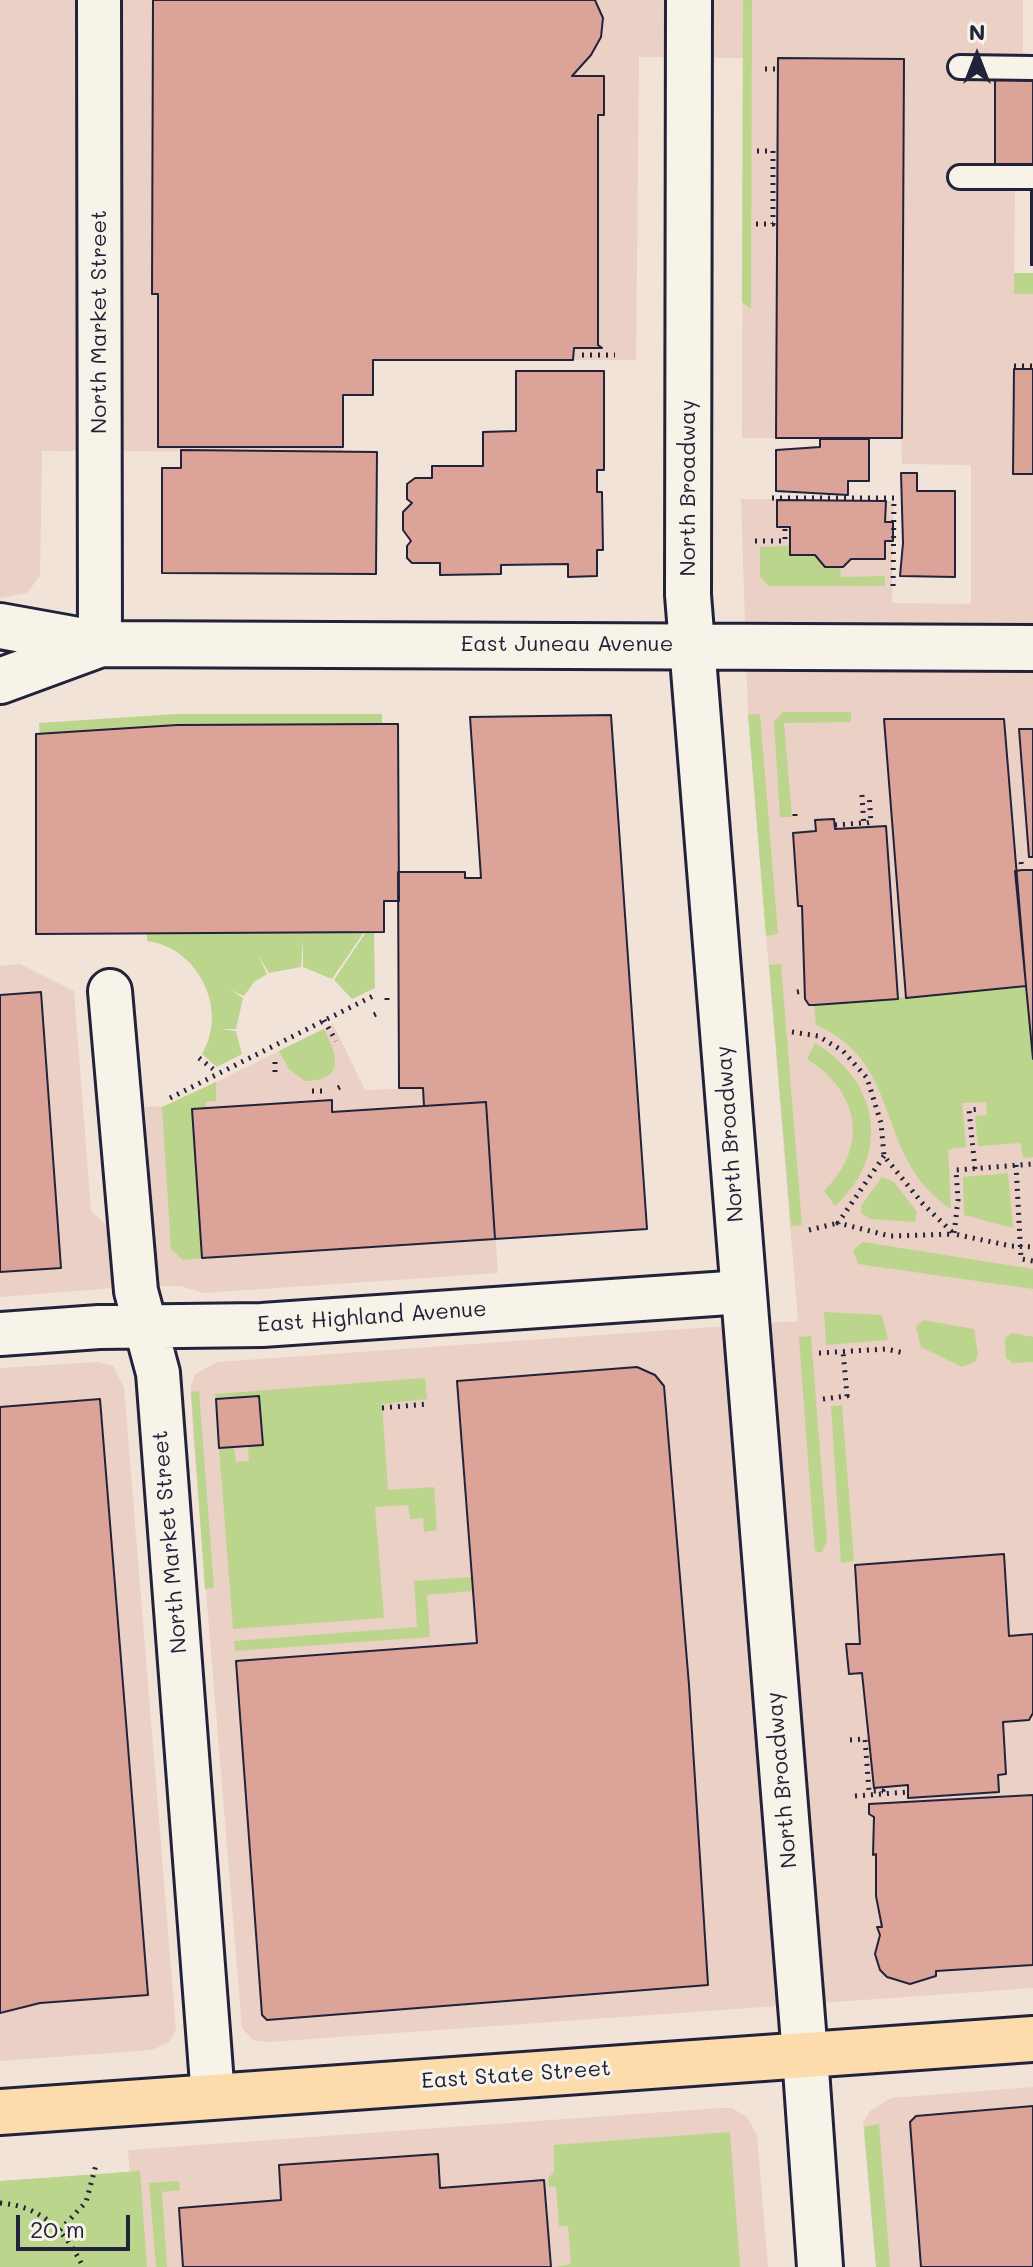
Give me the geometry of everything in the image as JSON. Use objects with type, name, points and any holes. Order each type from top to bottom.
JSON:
[{"type":"main road","name":"East State Street","points":[[0,2112],[1033,2039]]},
{"type":"street","name":"North Market Street","points":[[99,0],[100,644]]},
{"type":"street","name":"North Broadway","points":[[689,0],[688,595],[820,2267]]},
{"type":"street","name":"East Juneau Avenue","points":[[0,626],[100,644],[1033,648]]},
{"type":"street","name":"East Juneau Avenue","points":[[0,681],[100,644]]},
{"type":"street","name":"North Market Street","points":[[110,991],[135,1281],[158,1373],[213,2097]]},
{"type":"street","name":"East Highland Avenue","points":[[0,1334],[262,1325],[743,1292]]},
{"type":"lane","points":[[960,67],[1033,68]]},
{"type":"lane","points":[[960,177],[1033,177]]},
{"type":"path","points":[[765,69],[778,69]]},
{"type":"path","points":[[756,224],[773,224],[775,169],[773,151],[757,151]]},
{"type":"path","points":[[582,355],[615,355]]},
{"type":"path","points":[[1014,366],[1033,366]]},
{"type":"path","points":[[772,498],[779,495],[894,498],[893,591]]},
{"type":"path","points":[[755,541],[785,541],[785,527]]},
{"type":"path","points":[[835,825],[871,822],[866,795]]},
{"type":"path","points":[[1021,862],[1022,870]]},
{"type":"path","points":[[170,1098],[375,995]]},
{"type":"path","points":[[324,1020],[336,1041]]},
{"type":"path","points":[[792,1032],[818,1036],[831,1043],[843,1051],[867,1078],[881,1123],[884,1156],[923,1204],[954,1234]]},
{"type":"path","points":[[199,1058],[213,1069]]},
{"type":"path","points":[[275,1062],[275,1072]]},
{"type":"path","points":[[312,1091],[325,1091]]},
{"type":"path","points":[[975,1169],[969,1110],[981,1109]]},
{"type":"path","points":[[838,1223],[884,1156]]},
{"type":"path","points":[[954,1234],[958,1200],[956,1170],[1033,1164]]},
{"type":"path","points":[[1016,1165],[1021,1259],[1033,1261]]},
{"type":"path","points":[[809,1230],[838,1223],[890,1236],[954,1234],[1033,1247]]},
{"type":"path","points":[[819,1353],[886,1349],[904,1353]]},
{"type":"path","points":[[823,1399],[847,1396],[843,1351]]},
{"type":"path","points":[[382,1408],[427,1404]]},
{"type":"path","points":[[850,1740],[865,1739],[869,1791],[883,1791],[883,1794]]},
{"type":"path","points":[[855,1796],[908,1792]]},
{"type":"path","points":[[60,2230],[86,2202],[96,2165]]},
{"type":"path","points":[[0,2203],[30,2209],[60,2230],[83,2267]]},
{"type":"shaded area","points":[[0,0],[1023,0],[1023,53],[1033,56],[1033,190],[1015,191],[1014,293],[1033,294],[1033,1988],[268,2042],[253,2040],[242,2028],[193,1434],[191,1386],[195,1374],[218,1362],[798,1321],[748,715],[741,499],[893,501],[892,603],[971,604],[971,465],[902,464],[901,438],[742,438],[743,58],[639,57],[636,360],[373,360],[343,395],[343,452],[42,451],[40,576],[27,593],[0,598]]},
{"type":"shaded area","points":[[20,964],[74,991],[91,1211],[109,1227],[114,1288],[0,1297],[0,966]]},
{"type":"shaded area","points":[[333,1024],[365,1090],[423,1088],[424,1106],[486,1102],[498,1273],[204,1293],[180,1286],[158,1286],[145,1107],[168,1106]]},
{"type":"shaded area","points":[[97,1362],[113,1366],[124,1387],[176,2030],[169,2042],[152,2050],[0,2061],[0,1368]]},
{"type":"shaded area","points":[[1033,2087],[1033,2267],[876,2267],[863,2123],[870,2111],[891,2098]]},
{"type":"shaded area","points":[[732,2108],[747,2117],[757,2135],[768,2267],[110,2267],[133,2214],[128,2150]]},
{"type":"green space","points":[[743,0],[752,0],[751,309],[742,302]]},
{"type":"green space","points":[[1014,273],[1033,273],[1033,294],[1014,294]]},
{"type":"green space","points":[[790,546],[790,555],[815,555],[825,567],[840,567],[841,577],[885,576],[885,586],[769,586],[760,577],[760,547]]},
{"type":"green space","points":[[783,712],[851,712],[851,722],[784,723],[792,817],[780,817],[774,722]]},
{"type":"green space","points":[[176,714],[382,714],[382,724],[177,725],[40,734],[39,723]]},
{"type":"green space","points":[[760,714],[778,934],[766,936],[748,715]]},
{"type":"green space","points":[[364,932],[332,979],[303,967],[303,941],[301,967],[269,973],[258,955],[267,974],[254,982],[244,996],[231,990],[243,998],[236,1029],[220,1029],[236,1031],[242,1054],[217,1067],[202,1054],[212,1019],[204,983],[181,955],[147,941],[147,933]]},
{"type":"green space","points":[[366,932],[374,932],[375,988],[352,999],[334,980]]},
{"type":"green space","points":[[781,964],[802,1225],[791,1226],[769,965]]},
{"type":"green space","points":[[1026,986],[1033,1059],[1033,1157],[1023,1158],[1021,1143],[978,1146],[975,1116],[987,1115],[986,1102],[962,1103],[966,1147],[948,1149],[951,1209],[926,1188],[910,1164],[864,1063],[844,1042],[816,1025],[814,1005]]},
{"type":"green space","points":[[324,1029],[335,1064],[327,1076],[305,1081],[289,1069],[279,1051]]},
{"type":"green space","points":[[815,1043],[837,1059],[853,1077],[864,1098],[870,1120],[871,1142],[865,1164],[853,1186],[835,1206],[824,1191],[848,1156],[852,1121],[848,1104],[838,1087],[825,1072],[807,1059]]},
{"type":"green space","points":[[216,1082],[216,1101],[206,1102],[206,1108],[192,1110],[202,1258],[183,1260],[171,1249],[162,1107]]},
{"type":"green space","points":[[1008,1173],[1013,1228],[964,1215],[963,1177]]},
{"type":"green space","points":[[882,1177],[894,1182],[917,1212],[915,1222],[870,1219],[861,1213],[861,1206]]},
{"type":"green space","points":[[863,1242],[1033,1269],[1033,1289],[858,1264],[853,1250]]},
{"type":"green space","points":[[824,1312],[882,1315],[888,1340],[826,1345]]},
{"type":"green space","points":[[923,1320],[974,1329],[978,1355],[975,1362],[962,1367],[921,1347],[916,1327]]},
{"type":"green space","points":[[1012,1333],[1033,1337],[1033,1362],[1013,1363],[1006,1358],[1005,1338]]},
{"type":"green space","points":[[811,1336],[827,1541],[821,1553],[815,1551],[814,1542],[799,1337]]},
{"type":"green space","points":[[425,1378],[427,1399],[382,1404],[388,1490],[434,1487],[437,1530],[424,1532],[423,1518],[410,1519],[408,1505],[375,1507],[384,1618],[233,1629],[219,1448],[234,1448],[236,1462],[249,1461],[248,1446],[263,1445],[259,1396],[216,1399],[215,1394]]},
{"type":"green space","points":[[199,1391],[214,1588],[205,1589],[191,1392]]},
{"type":"green space","points":[[842,1405],[854,1561],[841,1563],[831,1406]]},
{"type":"green space","points":[[472,1577],[473,1591],[427,1595],[430,1637],[235,1651],[234,1641],[417,1627],[414,1581]]},
{"type":"green space","points":[[879,2124],[890,2267],[876,2267],[864,2127]]},
{"type":"green space","points":[[730,2132],[740,2267],[555,2267],[571,2264],[568,2226],[559,2226],[556,2187],[549,2187],[548,2178],[554,2172],[554,2145]]},
{"type":"green space","points":[[140,2171],[147,2267],[0,2267],[0,2181]]},
{"type":"green space","points":[[179,2181],[180,2190],[162,2192],[167,2267],[156,2267],[149,2183]]},
{"type":"building","points":[[153,0],[595,0],[603,18],[601,37],[591,55],[572,76],[604,76],[604,115],[598,115],[598,345],[602,348],[574,348],[573,360],[373,360],[373,395],[343,395],[343,447],[158,447],[158,294],[152,294]]},
{"type":"building","points":[[778,58],[904,59],[902,438],[776,438]]},
{"type":"building","points":[[995,74],[1033,75],[1033,167],[995,167]]},
{"type":"building","points":[[1033,190],[1033,265],[1031,265]]},
{"type":"building","points":[[1014,369],[1033,369],[1033,474],[1013,474]]},
{"type":"building","points":[[516,371],[604,371],[604,470],[597,470],[597,492],[602,492],[603,550],[597,550],[597,576],[568,577],[568,564],[501,565],[501,574],[440,575],[440,563],[412,563],[407,558],[407,546],[411,541],[403,530],[403,512],[412,503],[407,499],[407,484],[415,478],[432,478],[432,466],[483,466],[483,432],[516,431]]},
{"type":"building","points":[[820,439],[869,439],[869,481],[848,481],[848,495],[776,491],[776,450],[820,447]]},
{"type":"building","points":[[181,450],[377,452],[376,574],[162,573],[162,468],[181,468]]},
{"type":"building","points":[[901,473],[917,473],[917,491],[955,491],[955,577],[900,576],[903,543]]},
{"type":"building","points":[[777,500],[886,501],[885,522],[893,522],[893,541],[885,541],[885,559],[851,559],[843,567],[825,567],[815,555],[790,555],[790,527],[777,527]]},
{"type":"building","points":[[611,715],[647,1229],[495,1239],[486,1102],[424,1106],[423,1088],[399,1088],[398,872],[465,872],[465,878],[481,878],[470,717]]},
{"type":"building","points":[[884,719],[1004,719],[1026,986],[906,998]]},
{"type":"building","points":[[398,724],[399,901],[384,901],[384,932],[36,934],[36,734],[177,725]]},
{"type":"building","points":[[1019,729],[1033,729],[1033,857],[1029,857]]},
{"type":"building","points":[[834,819],[835,829],[886,826],[898,999],[809,1005],[805,999],[802,906],[798,906],[793,833],[816,831],[815,820]]},
{"type":"building","points":[[1033,870],[1033,1059],[1015,871]]},
{"type":"building","points":[[41,992],[61,1268],[0,1272],[0,995]]},
{"type":"building","points":[[332,1100],[332,1112],[486,1102],[495,1239],[202,1258],[192,1109]]},
{"type":"building","points":[[637,1367],[655,1375],[664,1386],[689,1685],[708,1985],[267,2020],[262,2015],[236,1661],[477,1643],[457,1381]]},
{"type":"building","points":[[259,1396],[263,1445],[219,1448],[216,1399]]},
{"type":"building","points":[[100,1399],[148,1995],[40,2003],[0,2013],[0,1407]]},
{"type":"building","points":[[1004,1554],[1009,1636],[1033,1634],[1033,1713],[1029,1720],[1003,1722],[1006,1774],[998,1775],[999,1792],[908,1798],[908,1785],[874,1788],[862,1673],[849,1674],[846,1644],[860,1644],[855,1565]]},
{"type":"building","points":[[1033,1795],[1033,1965],[936,1971],[936,1976],[910,1984],[887,1977],[880,1970],[875,1954],[880,1935],[877,1927],[882,1927],[876,1896],[876,1854],[873,1855],[874,1817],[869,1814],[869,1804]]},
{"type":"building","points":[[1033,2106],[1033,2267],[921,2267],[910,2122],[916,2116]]},
{"type":"building","points":[[438,2154],[440,2188],[544,2180],[551,2267],[183,2267],[179,2208],[281,2200],[279,2165]]}]
